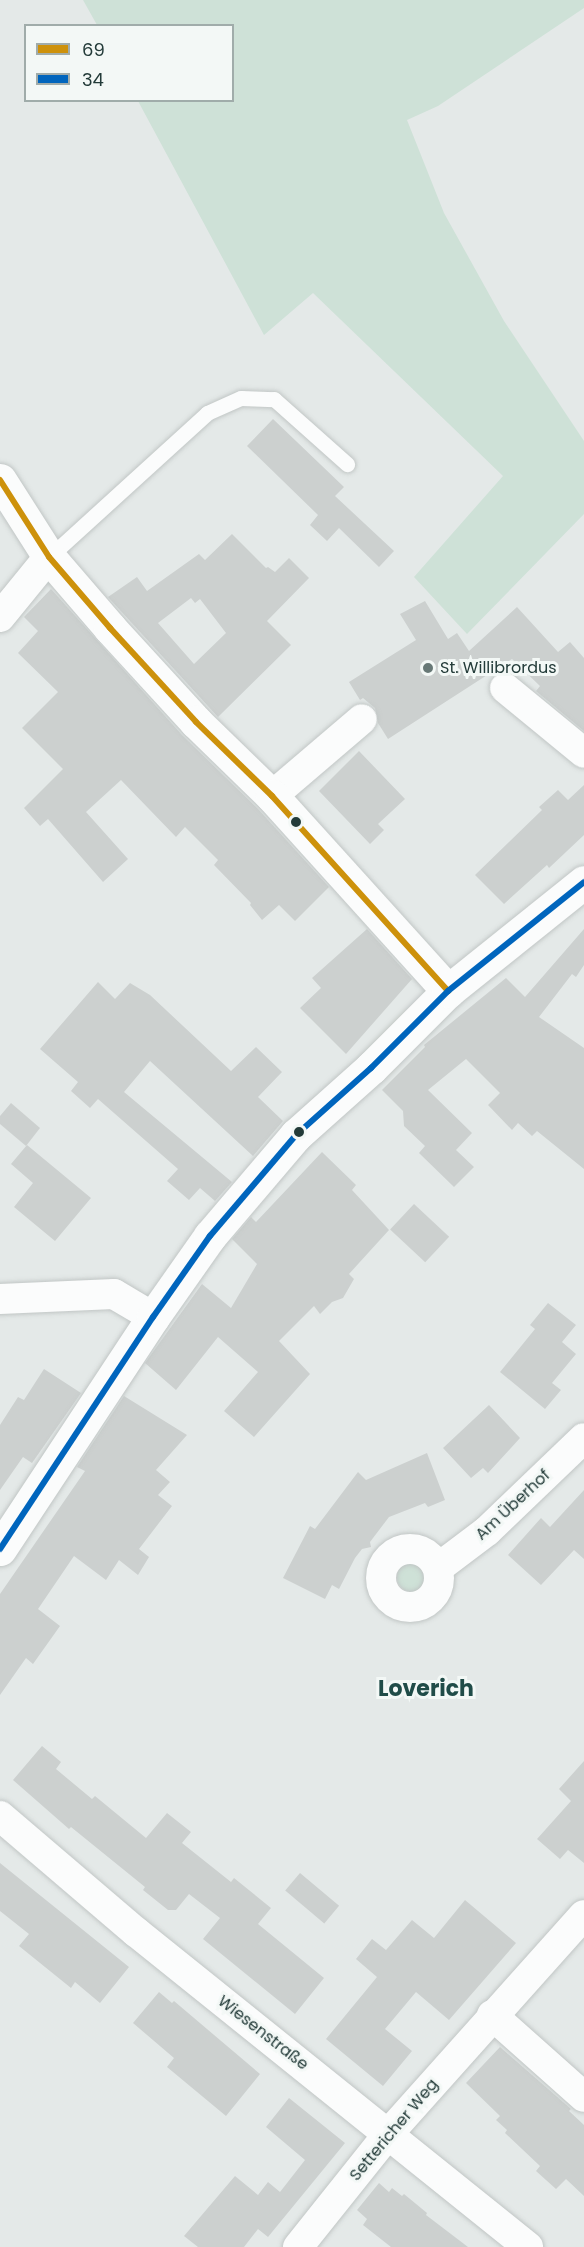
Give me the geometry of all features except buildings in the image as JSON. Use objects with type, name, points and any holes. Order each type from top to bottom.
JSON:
[{"type":"street","points":[[0,480],[49,557],[196,722],[272,796],[448,991]]},
{"type":"street","points":[[0,618],[49,557]]},
{"type":"street","points":[[505,688],[584,753]]},
{"type":"street","points":[[272,796],[362,719]]},
{"type":"street","points":[[0,1550],[153,1317],[210,1236],[296,1135],[371,1068],[448,991],[584,882]]},
{"type":"street","points":[[0,1299],[114,1294],[153,1317]]},
{"type":"street","name":"Am Überhof","points":[[438,1568],[487,1531],[584,1438]]},
{"type":"street","name":"Wiesenstraße","points":[[0,1816],[136,1932],[528,2247]]},
{"type":"street","name":"Settericher Weg","points":[[298,2247],[389,2133],[492,2015],[584,1915]]},
{"type":"street","points":[[492,2015],[584,2097]]},
{"type":"lane","points":[[49,557],[207,413],[240,398],[274,399],[347,464]]},
{"type":"green space","points":[[83,0],[584,0],[584,8],[438,106],[407,120],[444,213],[504,321],[584,441],[584,514],[467,634],[414,577],[503,476],[313,293],[264,335],[139,102],[234,102],[234,24],[96,24]]},
{"type":"green space","points":[[412,1562],[423,1566],[427,1577],[423,1588],[412,1592],[401,1588],[397,1577],[401,1566]]},
{"type":"transit line","name":"69","points":[[0,480],[49,557],[110,628],[196,722],[272,796],[448,991]]},
{"type":"transit line","name":"34","points":[[0,1549],[153,1317],[210,1236],[296,1135],[371,1068],[448,991],[584,882]]},
{"type":"place","name":"St. Willibrordus","points":[[428,668]]},
{"type":"district","name":"Loverich","points":[[426,1689]]}]
